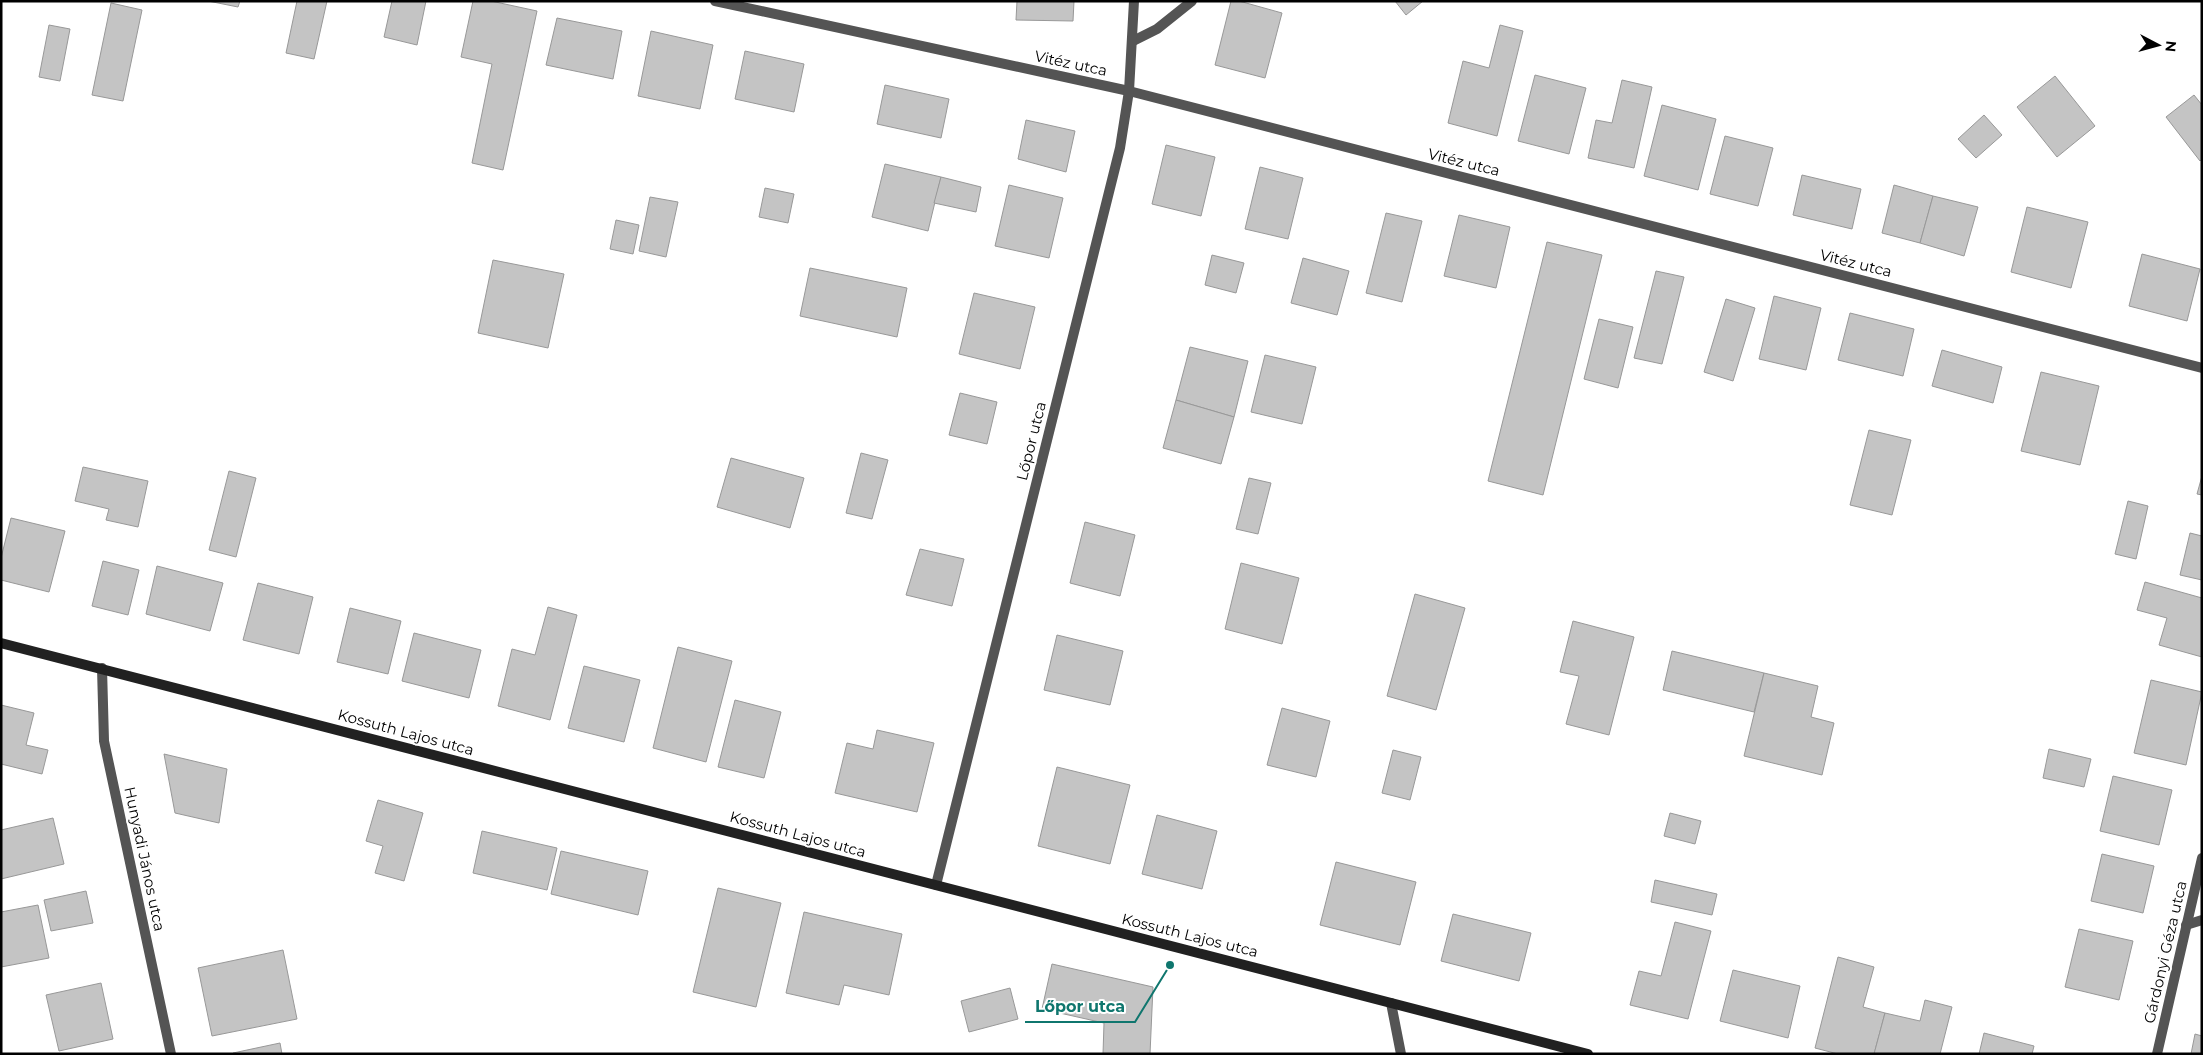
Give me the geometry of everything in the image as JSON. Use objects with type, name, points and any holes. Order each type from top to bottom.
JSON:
[{"type":"main road","name":"Kossuth Lajos utca","points":[[1,643],[1588,1054]]},
{"type":"street","name":"Vitéz utca","points":[[715,1],[1129,91],[2202,368]]},
{"type":"street","name":"Lőpor utca","points":[[936,885],[1120,148],[1129,91],[1134,1]]},
{"type":"street","points":[[1133,41],[1157,29],[1192,1]]},
{"type":"street","name":"Hunyadi János utca","points":[[102,668],[104,742],[171,1054]]},
{"type":"street","name":"Gárdonyi Géza utca","points":[[2157,1054],[2202,858]]},
{"type":"street","points":[[2186,925],[2202,920]]},
{"type":"street","points":[[1391,1003],[1401,1054]]},
{"type":"building","points":[[208,1],[240,1],[238,7]]},
{"type":"building","points":[[297,1],[327,1],[314,59],[286,53]]},
{"type":"building","points":[[392,1],[426,1],[417,45],[384,37]]},
{"type":"building","points":[[473,1],[491,1],[537,11],[503,170],[472,163],[492,64],[461,57]]},
{"type":"building","points":[[1017,1],[1074,1],[1073,21],[1016,20]]},
{"type":"building","points":[[1231,1],[1239,1],[1282,13],[1265,78],[1215,65]]},
{"type":"building","points":[[1395,1],[1423,1],[1406,15]]},
{"type":"building","points":[[111,3],[142,10],[123,101],[92,95]]},
{"type":"building","points":[[557,18],[622,31],[613,79],[546,65]]},
{"type":"building","points":[[49,25],[70,29],[60,81],[39,77]]},
{"type":"building","points":[[1500,25],[1523,31],[1497,136],[1448,123],[1463,61],[1489,68]]},
{"type":"building","points":[[651,31],[713,45],[700,109],[638,96]]},
{"type":"building","points":[[745,51],[804,64],[794,112],[735,99]]},
{"type":"building","points":[[1535,75],[1586,88],[1569,154],[1518,141]]},
{"type":"building","points":[[2055,76],[2095,126],[2057,157],[2017,107]]},
{"type":"building","points":[[1622,80],[1652,87],[1634,168],[1588,158],[1596,120],[1612,123]]},
{"type":"building","points":[[885,85],[949,99],[941,138],[877,124]]},
{"type":"building","points":[[2194,95],[2202,105],[2202,159],[2200,161],[2166,117]]},
{"type":"building","points":[[1662,105],[1716,119],[1698,190],[1644,176]]},
{"type":"building","points":[[1984,115],[2002,135],[1976,158],[1958,139]]},
{"type":"building","points":[[1026,120],[1075,131],[1066,172],[1018,159]]},
{"type":"building","points":[[1725,136],[1773,148],[1758,206],[1710,194]]},
{"type":"building","points":[[1166,145],[1215,157],[1201,216],[1152,204]]},
{"type":"building","points":[[885,164],[941,177],[928,231],[872,217]]},
{"type":"building","points":[[1260,167],[1303,178],[1288,239],[1245,229]]},
{"type":"building","points":[[1802,175],[1861,189],[1852,229],[1793,215]]},
{"type":"building","points":[[941,177],[981,187],[976,212],[934,203]]},
{"type":"building","points":[[1009,185],[1063,198],[1049,258],[995,246]]},
{"type":"building","points":[[1894,185],[1933,196],[1920,243],[1882,233]]},
{"type":"building","points":[[765,188],[794,194],[788,223],[759,217]]},
{"type":"building","points":[[1933,196],[1978,207],[1964,256],[1920,243]]},
{"type":"building","points":[[650,197],[678,202],[666,257],[639,251]]},
{"type":"building","points":[[2027,207],[2088,222],[2071,288],[2011,272]]},
{"type":"building","points":[[1386,213],[1422,221],[1402,302],[1366,293]]},
{"type":"building","points":[[1459,215],[1510,227],[1496,288],[1444,276]]},
{"type":"building","points":[[616,220],[639,225],[633,254],[610,249]]},
{"type":"building","points":[[1547,242],[1602,255],[1543,495],[1488,481]]},
{"type":"building","points":[[2142,254],[2200,269],[2187,321],[2129,306]]},
{"type":"building","points":[[1212,255],[1244,263],[1236,293],[1205,285]]},
{"type":"building","points":[[1303,258],[1349,271],[1337,315],[1291,303]]},
{"type":"building","points":[[493,260],[564,274],[548,348],[478,333]]},
{"type":"building","points":[[810,268],[907,288],[897,337],[800,316]]},
{"type":"building","points":[[1656,271],[1684,277],[1662,364],[1634,358]]},
{"type":"building","points":[[974,293],[1035,307],[1020,369],[959,354]]},
{"type":"building","points":[[1774,296],[1821,308],[1806,370],[1759,359]]},
{"type":"building","points":[[1726,299],[1755,308],[1733,381],[1704,372]]},
{"type":"building","points":[[1850,313],[1914,329],[1903,376],[1838,360]]},
{"type":"building","points":[[1599,319],[1633,327],[1618,388],[1584,379]]},
{"type":"building","points":[[1190,347],[1248,361],[1234,417],[1176,400]]},
{"type":"building","points":[[1942,350],[2002,367],[1993,403],[1932,386]]},
{"type":"building","points":[[1265,355],[1316,367],[1302,424],[1251,412]]},
{"type":"building","points":[[2041,372],[2099,386],[2080,465],[2021,451]]},
{"type":"building","points":[[960,393],[997,402],[987,444],[949,435]]},
{"type":"building","points":[[1176,400],[1234,417],[1221,464],[1163,448]]},
{"type":"building","points":[[1869,430],[1911,440],[1892,515],[1850,505]]},
{"type":"building","points":[[861,453],[888,460],[872,519],[846,513]]},
{"type":"building","points":[[731,458],[804,478],[790,528],[717,507]]},
{"type":"building","points":[[83,467],[148,481],[138,527],[106,520],[109,509],[75,501]]},
{"type":"building","points":[[229,471],[256,478],[236,557],[209,550]]},
{"type":"building","points":[[2202,476],[2202,495],[2197,494]]},
{"type":"building","points":[[1249,478],[1271,483],[1258,534],[1236,529]]},
{"type":"building","points":[[2128,501],[2148,506],[2136,559],[2115,554]]},
{"type":"building","points":[[11,518],[65,531],[49,592],[1,580],[1,558]]},
{"type":"building","points":[[1085,522],[1135,535],[1120,596],[1070,583]]},
{"type":"building","points":[[2190,533],[2202,536],[2202,580],[2180,575]]},
{"type":"building","points":[[920,549],[964,559],[952,606],[906,595]]},
{"type":"building","points":[[103,561],[139,570],[128,615],[92,606]]},
{"type":"building","points":[[1241,563],[1299,578],[1282,644],[1225,629]]},
{"type":"building","points":[[157,566],[223,583],[210,631],[146,614]]},
{"type":"building","points":[[2145,582],[2202,598],[2202,657],[2159,645],[2167,618],[2137,610]]},
{"type":"building","points":[[258,583],[313,597],[299,654],[243,640]]},
{"type":"building","points":[[1415,594],[1465,608],[1436,710],[1387,696]]},
{"type":"building","points":[[548,607],[577,615],[550,720],[498,706],[512,649],[535,655]]},
{"type":"building","points":[[350,608],[401,621],[388,674],[337,662]]},
{"type":"building","points":[[1573,621],[1634,637],[1609,735],[1566,724],[1579,676],[1560,672]]},
{"type":"building","points":[[414,633],[481,650],[469,698],[402,681]]},
{"type":"building","points":[[1057,635],[1123,651],[1110,705],[1044,690]]},
{"type":"building","points":[[678,647],[732,661],[706,762],[653,748]]},
{"type":"building","points":[[1672,651],[1764,673],[1754,712],[1663,690]]},
{"type":"building","points":[[584,666],[640,680],[624,742],[568,728]]},
{"type":"building","points":[[1764,673],[1818,686],[1811,717],[1834,723],[1822,775],[1744,756]]},
{"type":"building","points":[[2151,680],[2202,692],[2186,765],[2134,753]]},
{"type":"building","points":[[735,700],[781,712],[764,778],[718,767]]},
{"type":"building","points":[[1,705],[34,713],[26,745],[48,750],[42,774],[1,764]]},
{"type":"building","points":[[1282,708],[1330,721],[1316,777],[1267,765]]},
{"type":"building","points":[[877,730],[934,743],[917,812],[835,793],[847,743],[873,749]]},
{"type":"building","points":[[2049,749],[2091,759],[2084,787],[2043,778]]},
{"type":"building","points":[[1393,750],[1421,757],[1410,800],[1382,793]]},
{"type":"building","points":[[164,754],[227,769],[219,823],[175,813]]},
{"type":"building","points":[[1057,767],[1130,785],[1110,864],[1038,846]]},
{"type":"building","points":[[2113,776],[2172,790],[2159,845],[2100,831]]},
{"type":"building","points":[[378,800],[423,813],[404,881],[375,873],[383,846],[366,841]]},
{"type":"building","points":[[1670,813],[1701,821],[1695,844],[1664,836]]},
{"type":"building","points":[[1157,815],[1217,831],[1202,889],[1142,874]]},
{"type":"building","points":[[53,818],[64,864],[1,879],[1,830]]},
{"type":"building","points":[[482,831],[557,848],[547,890],[473,873]]},
{"type":"building","points":[[561,851],[648,871],[638,915],[551,894]]},
{"type":"building","points":[[2102,854],[2154,866],[2143,913],[2091,901]]},
{"type":"building","points":[[1336,862],[1416,882],[1400,945],[1320,925]]},
{"type":"building","points":[[1655,880],[1717,894],[1712,915],[1651,902]]},
{"type":"building","points":[[718,888],[781,903],[756,1007],[693,992]]},
{"type":"building","points":[[86,891],[93,923],[51,931],[44,900]]},
{"type":"building","points":[[38,905],[49,958],[1,967],[1,912]]},
{"type":"building","points":[[804,912],[902,934],[889,995],[844,985],[839,1005],[786,993]]},
{"type":"building","points":[[1453,914],[1531,933],[1519,981],[1441,961]]},
{"type":"building","points":[[1675,922],[1711,931],[1688,1019],[1630,1005],[1639,971],[1661,976]]},
{"type":"building","points":[[2079,929],[2133,941],[2119,1000],[2065,987]]},
{"type":"building","points":[[283,950],[297,1019],[212,1036],[198,968]]},
{"type":"building","points":[[1838,957],[1874,967],[1863,1007],[1885,1013],[1874,1054],[1838,1054],[1815,1048]]},
{"type":"building","points":[[1052,964],[1153,987],[1150,1054],[1103,1054],[1104,1023],[1042,1009]]},
{"type":"building","points":[[1733,970],[1800,986],[1788,1038],[1720,1021]]},
{"type":"building","points":[[101,983],[113,1039],[59,1051],[46,995]]},
{"type":"building","points":[[1010,988],[1018,1019],[969,1032],[961,1001]]},
{"type":"building","points":[[1925,1000],[1952,1007],[1940,1054],[1874,1054],[1885,1013],[1920,1021]]},
{"type":"building","points":[[1984,1033],[2034,1046],[2032,1054],[1979,1054]]},
{"type":"building","points":[[2195,1034],[2202,1036],[2202,1054],[2191,1054]]},
{"type":"building","points":[[280,1043],[282,1054],[233,1054],[233,1053]]},
{"type":"place","name":"Lőpor utca","points":[[1170,965]]}]
